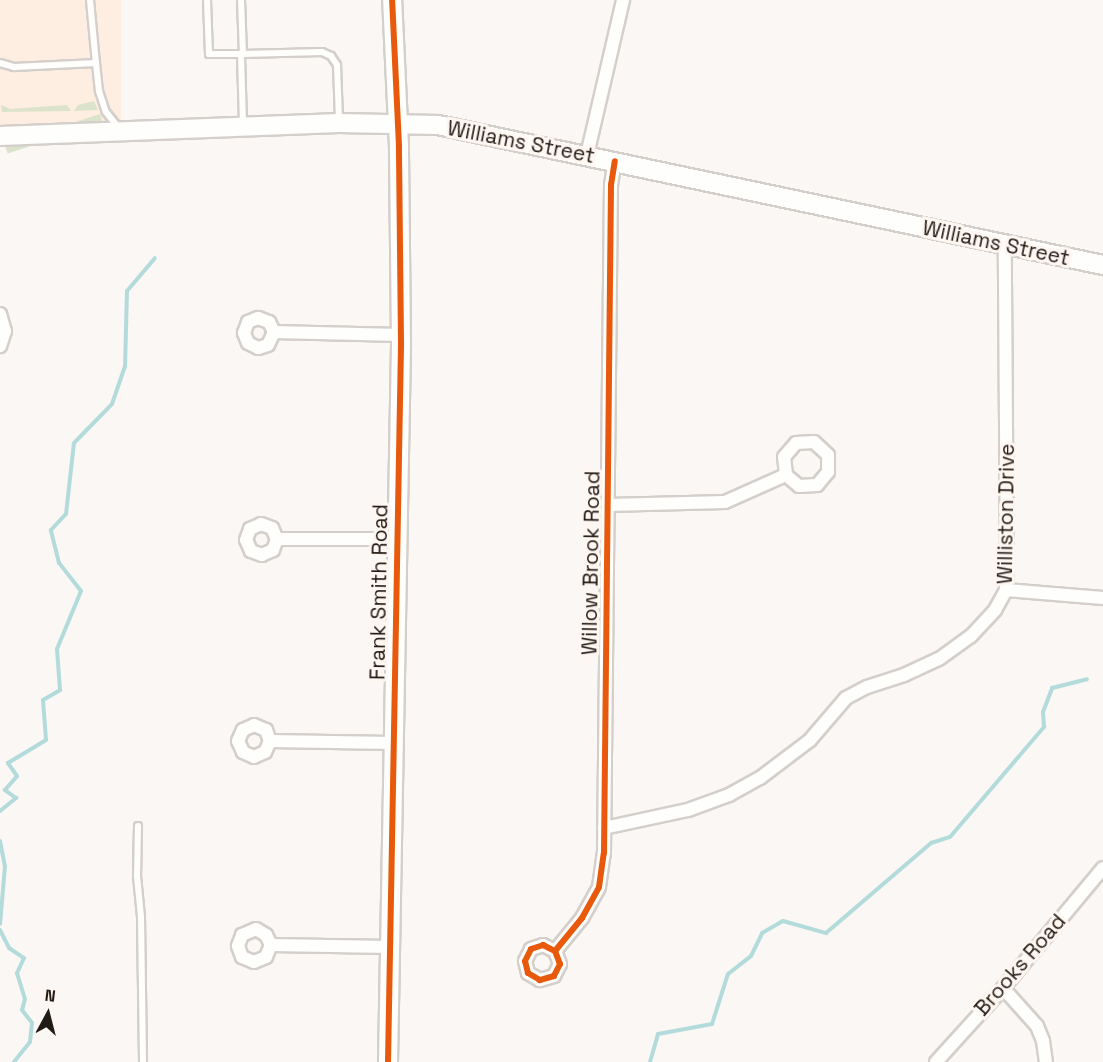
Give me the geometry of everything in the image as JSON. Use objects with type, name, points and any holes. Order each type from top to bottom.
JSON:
[{"type":"main road","name":"Frank Smith Road","points":[[388,1062],[401,335],[392,0]]},
{"type":"main road","name":"Williams Street","points":[[2,135],[339,123],[397,123],[459,128],[1103,265]]},
{"type":"street","points":[[586,155],[623,0]]},
{"type":"street","name":"Willow Brook Road","points":[[555,951],[582,918],[595,896],[603,866],[611,185],[615,161]]},
{"type":"street","name":"Williston Drive","points":[[604,828],[688,810],[729,795],[760,778],[810,740],[852,694],[916,671],[962,644],[988,618],[1006,590],[1005,245]]},
{"type":"street","points":[[0,314],[5,331],[0,346]]},
{"type":"street","points":[[274,332],[401,335]]},
{"type":"street","points":[[608,505],[720,503],[736,499],[786,475]]},
{"type":"street","points":[[277,539],[396,539]]},
{"type":"street","points":[[1006,590],[1103,598]]},
{"type":"street","points":[[270,741],[393,743]]},
{"type":"street","name":"Brooks Road","points":[[936,1062],[1003,988],[1103,868]]},
{"type":"street","points":[[270,945],[390,947]]},
{"type":"street","points":[[1003,988],[1037,1026],[1043,1041],[1046,1062]]},
{"type":"lane","points":[[90,0],[99,91],[106,112],[123,131]]},
{"type":"lane","points":[[207,0],[209,54],[321,52],[331,56],[337,65],[339,123]]},
{"type":"lane","points":[[241,0],[244,127]]},
{"type":"lane","points":[[0,63],[15,67],[96,63]]},
{"type":"lane","points":[[138,826],[137,876],[141,917],[143,1062]]},
{"type":"shaded area","points":[[0,0],[121,0],[121,125],[0,125]]},
{"type":"green space","points":[[94,101],[98,110],[74,111],[78,105]]},
{"type":"green space","points":[[1,105],[10,109],[67,105],[71,111],[2,112]]},
{"type":"green space","points":[[100,114],[103,123],[8,153],[5,145]]},
{"type":"waterway","points":[[0,811],[16,798],[5,790],[17,776],[8,763],[46,740],[43,700],[60,690],[57,649],[81,591],[59,563],[51,530],[66,514],[74,443],[112,404],[125,367],[127,291],[155,258]]},
{"type":"waterway","points":[[650,1062],[658,1034],[712,1024],[728,974],[751,956],[762,933],[783,921],[826,933],[931,843],[950,837],[1044,727],[1043,712],[1052,688],[1087,679]]},
{"type":"waterway","points":[[0,841],[5,866],[0,924]]},
{"type":"waterway","points":[[0,930],[9,948],[24,958],[17,973],[25,999],[22,1010],[32,1023],[30,1042],[14,1062]]},
{"type":"cycle path","points":[[388,1062],[401,343],[399,146],[392,0]]},
{"type":"cycle path","points":[[555,951],[560,964],[554,976],[540,980],[528,973],[525,961],[531,949],[543,945],[555,951],[582,918],[599,887],[604,853],[611,185],[615,161]]}]
